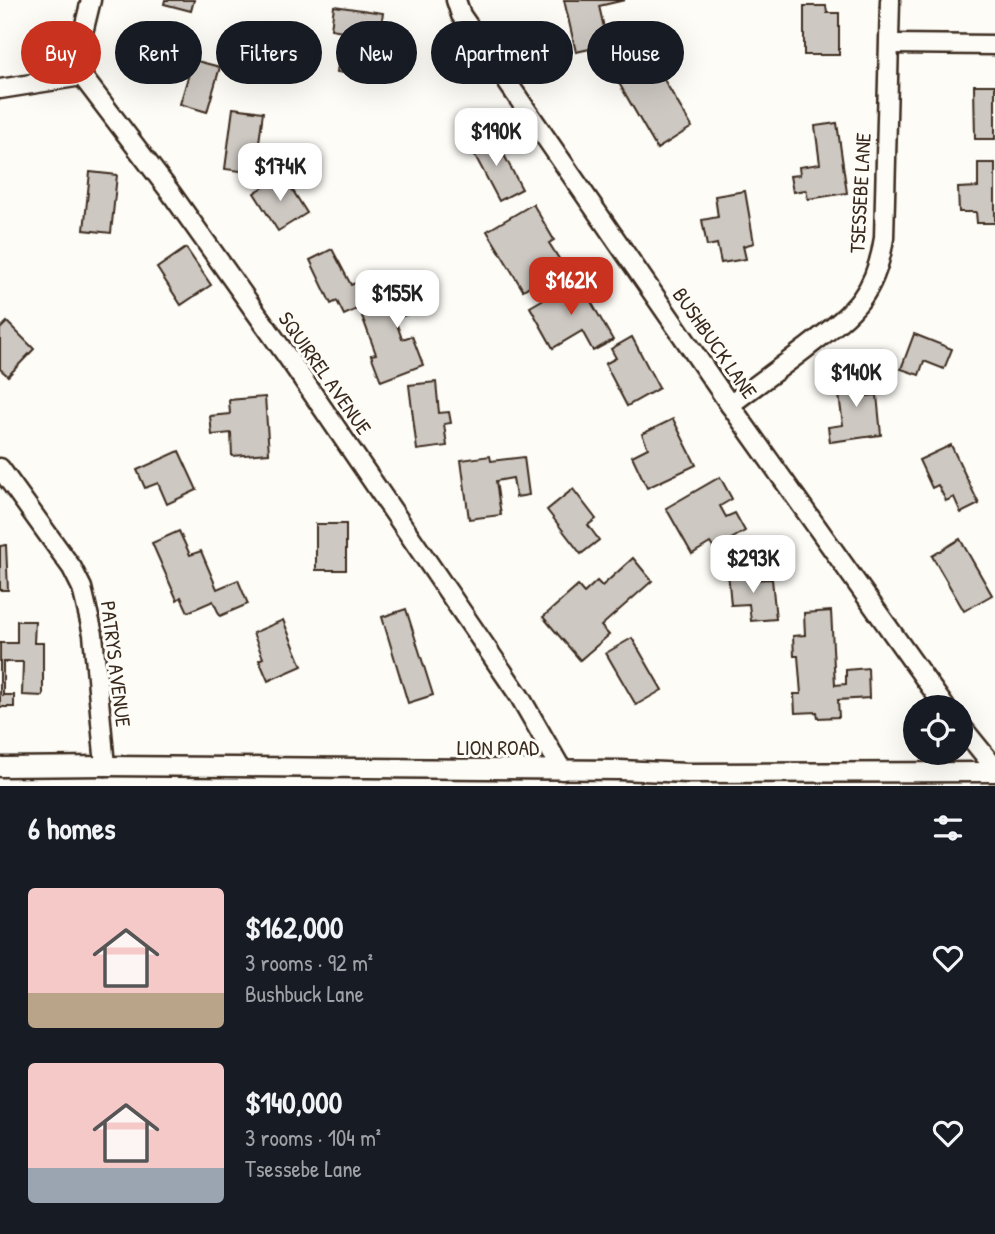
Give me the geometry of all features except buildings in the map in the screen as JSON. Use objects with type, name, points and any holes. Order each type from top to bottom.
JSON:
[{"type":"street","points":[[86,21],[91,0]]},
{"type":"street","name":"BUSHBUCK LANE","points":[[456,0],[466,22],[730,405],[936,695]]},
{"type":"street","name":"TSESSEBE LANE","points":[[730,405],[837,326],[862,299],[875,276],[882,257],[884,238],[890,0]]},
{"type":"street","points":[[890,44],[995,45]]},
{"type":"street","points":[[0,89],[32,84]]},
{"type":"street","name":"SQUIRREL AVENUE","points":[[88,84],[172,192],[289,359],[520,697],[562,770]]},
{"type":"street","name":"PATRYS AVENUE","points":[[0,468],[72,568],[82,588],[93,634],[105,766]]},
{"type":"street","points":[[973,742],[995,770]]},
{"type":"street","name":"LION ROAD","points":[[0,768],[105,766],[290,777],[562,770],[687,780],[995,770]]}]
